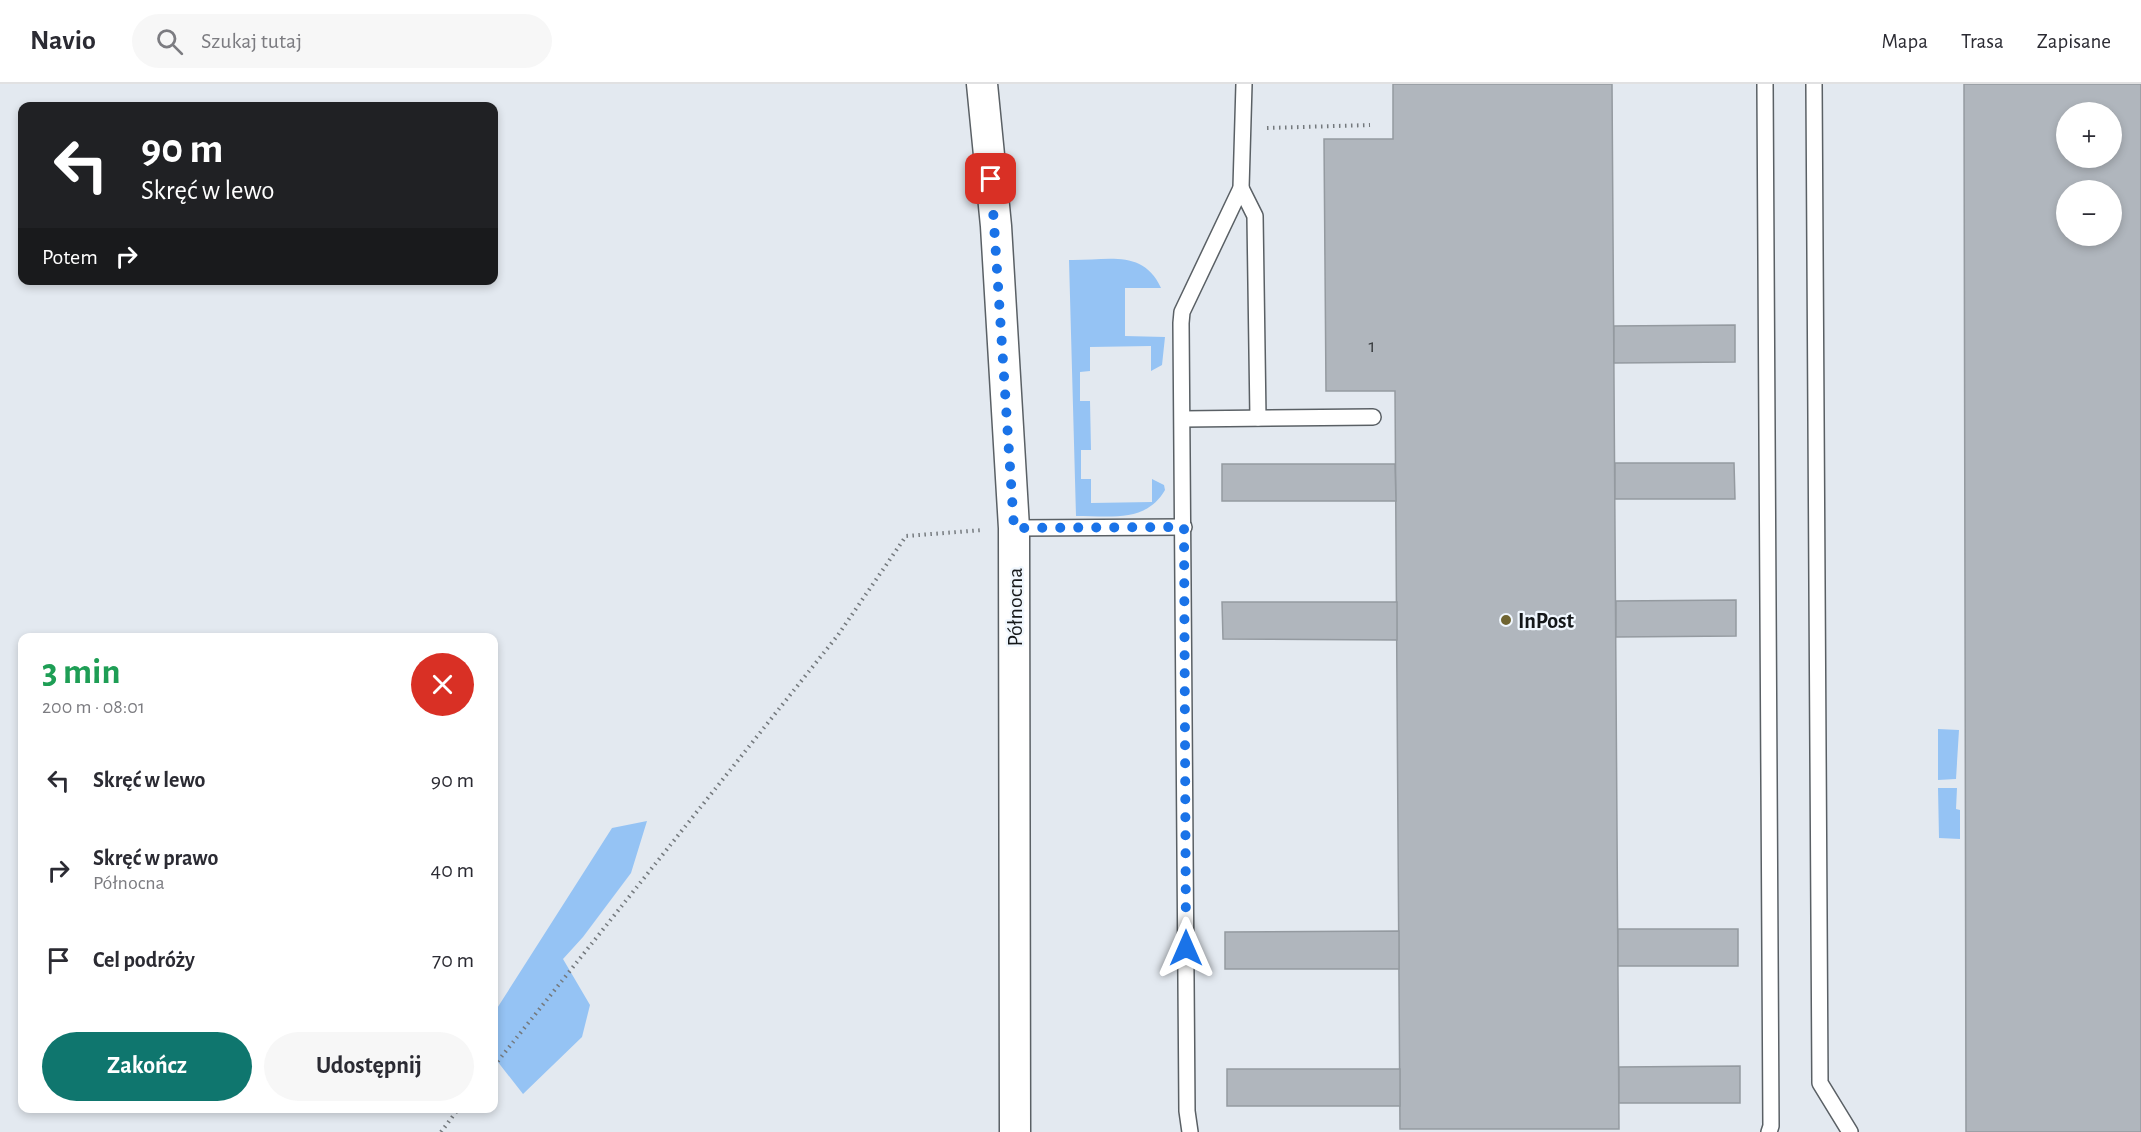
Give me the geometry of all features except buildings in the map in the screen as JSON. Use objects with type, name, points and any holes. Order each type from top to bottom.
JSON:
[{"type":"street","name":"Północna","points":[[982,84],[996,226],[1014,528],[1015,1132]]},
{"type":"lane","points":[[1191,1132],[1187,1100],[1182,312],[1241,188],[1244,84]]},
{"type":"lane","points":[[1765,84],[1771,1126],[1768,1132]]},
{"type":"lane","points":[[1814,84],[1820,1083],[1850,1132]]},
{"type":"lane","points":[[1241,188],[1256,216],[1258,418]]},
{"type":"lane","points":[[1183,419],[1373,417]]},
{"type":"lane","points":[[1014,528],[1184,527]]},
{"type":"path","points":[[1260,128],[1370,125]]},
{"type":"path","points":[[498,1061],[838,635],[906,536],[1014,528]]},
{"type":"path","points":[[441,1132],[455,1113]]},
{"type":"shaded area","points":[[1122,259],[1134,262],[1153,275],[1161,288],[1125,288],[1125,336],[1165,337],[1162,365],[1151,371],[1151,346],[1090,347],[1090,371],[1080,372],[1080,401],[1090,401],[1091,450],[1081,450],[1081,479],[1091,479],[1091,503],[1152,502],[1152,479],[1164,485],[1165,490],[1157,501],[1137,513],[1114,516],[1076,516],[1069,260]]},
{"type":"shaded area","points":[[1938,729],[1959,730],[1956,779],[1938,780]]},
{"type":"shaded area","points":[[1938,788],[1957,788],[1956,809],[1960,810],[1960,839],[1939,838]]},
{"type":"shaded area","points":[[647,821],[631,873],[583,937],[563,959],[590,1005],[582,1037],[523,1094],[498,1062],[498,1007],[612,828]]},
{"type":"place","name":"InPost","points":[[1506,620]]},
{"type":"route","points":[[991,179],[996,226],[1014,528],[1184,527],[1186,948]]}]
